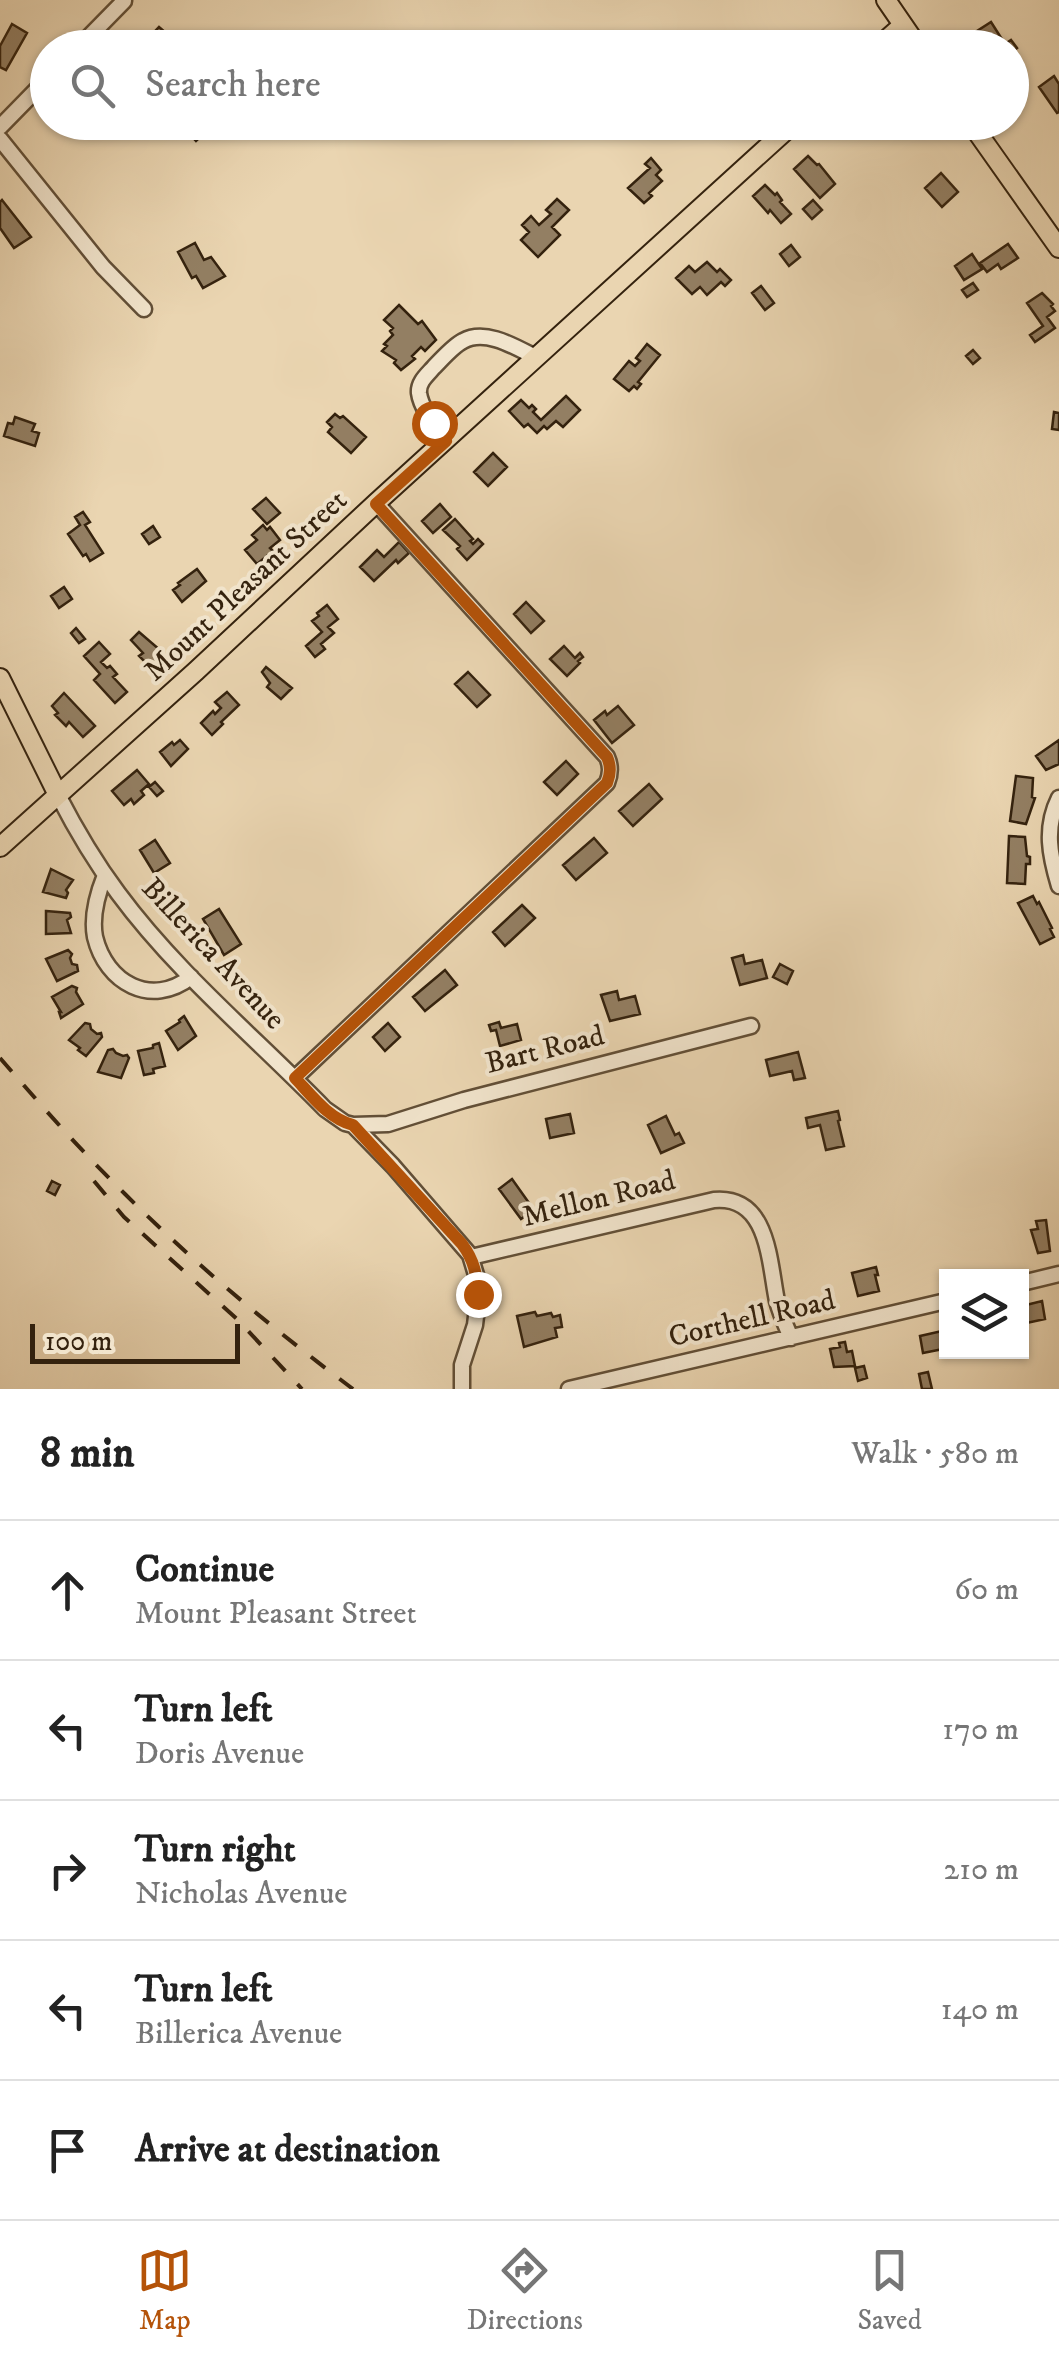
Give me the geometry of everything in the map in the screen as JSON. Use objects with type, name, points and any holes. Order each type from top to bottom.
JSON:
[{"type":"main road","points":[[886,0],[906,30]]},
{"type":"main road","points":[[897,30],[903,25]]},
{"type":"main road","name":"Mount Pleasant Street","points":[[0,847],[775,140]]},
{"type":"main road","points":[[983,140],[1059,248]]},
{"type":"main road","name":"Billerica Avenue","points":[[0,678],[5,697],[58,796]]},
{"type":"street","points":[[96,30],[124,1]]},
{"type":"street","points":[[0,127],[30,96]]},
{"type":"street","points":[[0,139],[103,266],[144,309]]},
{"type":"street","points":[[446,441],[418,389],[441,360],[463,341],[483,338],[510,344],[537,358]]},
{"type":"street","points":[[295,1078],[607,783],[610,769],[607,757],[376,504]]},
{"type":"street","name":"Billerica Avenue","points":[[58,796],[105,876],[136,916],[191,977],[325,1109],[353,1125],[405,1179],[471,1258]]},
{"type":"street","points":[[1058,883],[1049,839],[1052,814],[1059,798]]},
{"type":"street","points":[[105,876],[95,900],[95,935],[106,964],[132,987],[158,993],[178,987],[191,977]]},
{"type":"street","name":"Bart Road","points":[[353,1125],[388,1124],[484,1094],[751,1026]]},
{"type":"street","name":"Mellon Road","points":[[471,1258],[714,1200],[740,1202],[759,1220],[778,1305],[791,1338]]},
{"type":"street","points":[[462,1389],[462,1365],[477,1308],[477,1278],[471,1258]]},
{"type":"street","points":[[1029,1282],[1059,1274]]},
{"type":"street","name":"Corthell Road","points":[[569,1389],[939,1303]]},
{"type":"building","points":[[991,22],[996,30],[979,30]]},
{"type":"building","points":[[12,24],[27,33],[6,70],[0,67],[0,46]]},
{"type":"building","points":[[1054,76],[1059,84],[1057,113],[1039,87]]},
{"type":"building","points":[[808,156],[835,184],[820,198],[794,169]]},
{"type":"building","points":[[651,158],[661,170],[656,175],[662,181],[644,203],[628,188],[650,168],[645,164]]},
{"type":"building","points":[[941,173],[958,192],[942,207],[925,188]]},
{"type":"building","points":[[765,185],[777,193],[791,214],[781,223],[753,196]]},
{"type":"building","points":[[557,199],[569,210],[552,227],[560,235],[538,257],[521,240],[529,232],[522,225],[531,216],[539,225],[551,214],[546,210]]},
{"type":"building","points":[[2,200],[31,237],[14,248],[0,228]]},
{"type":"building","points":[[813,200],[822,210],[812,219],[803,209]]},
{"type":"building","points":[[195,243],[204,260],[211,257],[225,276],[203,288],[196,276],[192,278],[178,252]]},
{"type":"building","points":[[1008,244],[1018,258],[1001,269],[998,264],[987,272],[980,263]]},
{"type":"building","points":[[791,245],[800,257],[789,266],[780,254]]},
{"type":"building","points":[[972,254],[982,269],[964,280],[955,266]]},
{"type":"building","points":[[707,262],[731,280],[725,286],[721,282],[707,295],[700,287],[692,294],[676,278],[689,266],[695,272]]},
{"type":"building","points":[[973,283],[978,290],[967,297],[962,290]]},
{"type":"building","points":[[761,286],[774,303],[765,310],[752,293]]},
{"type":"building","points":[[1042,293],[1053,304],[1055,311],[1047,317],[1055,328],[1035,342],[1030,335],[1043,326],[1027,303]]},
{"type":"building","points":[[399,305],[418,324],[422,321],[436,340],[425,351],[421,347],[412,356],[415,359],[401,370],[394,363],[396,360],[382,351],[393,335],[393,328],[384,320]]},
{"type":"building","points":[[647,344],[660,355],[638,382],[641,384],[637,389],[634,386],[629,391],[614,379],[629,361],[635,366],[640,361],[636,358]]},
{"type":"building","points":[[973,350],[980,358],[973,364],[966,356]]},
{"type":"building","points":[[566,396],[580,410],[563,427],[556,421],[537,433],[528,424],[524,427],[509,411],[521,400],[536,409],[533,412],[541,420]]},
{"type":"building","points":[[1054,412],[1059,413],[1059,430],[1052,429]]},
{"type":"building","points":[[335,414],[343,416],[366,437],[351,453],[328,432],[332,427],[327,422]]},
{"type":"building","points":[[15,417],[35,424],[32,431],[39,433],[35,446],[4,436],[8,423],[13,424]]},
{"type":"building","points":[[493,453],[507,467],[488,486],[474,472]]},
{"type":"building","points":[[266,498],[280,513],[267,524],[253,509]]},
{"type":"building","points":[[440,504],[451,517],[433,533],[422,521]]},
{"type":"building","points":[[83,512],[90,522],[85,525],[103,553],[90,561],[68,534],[80,525],[75,517]]},
{"type":"building","points":[[455,519],[473,544],[478,539],[483,544],[467,560],[457,549],[460,546],[443,530]]},
{"type":"building","points":[[263,525],[267,530],[270,527],[280,540],[257,564],[245,550],[257,540],[252,535]]},
{"type":"building","points":[[153,526],[160,537],[149,544],[142,534]]},
{"type":"building","points":[[399,542],[409,553],[374,581],[360,567],[377,550],[384,557]]},
{"type":"building","points":[[197,569],[206,581],[182,602],[173,590]]},
{"type":"building","points":[[64,587],[72,599],[59,608],[51,596]]},
{"type":"building","points":[[526,602],[544,621],[531,633],[514,614]]},
{"type":"building","points":[[327,605],[338,619],[328,627],[334,633],[321,644],[325,649],[315,657],[306,646],[322,632],[312,621]]},
{"type":"building","points":[[76,628],[85,639],[79,643],[71,633]]},
{"type":"building","points":[[139,632],[160,650],[166,661],[155,672],[139,656],[143,653],[131,640]]},
{"type":"building","points":[[99,642],[110,654],[101,662],[117,674],[113,677],[127,692],[115,703],[94,680],[100,674],[84,656]]},
{"type":"building","points":[[564,646],[575,658],[580,653],[583,657],[567,676],[550,659]]},
{"type":"building","points":[[266,667],[292,688],[281,699],[267,687],[270,683],[262,672]]},
{"type":"building","points":[[468,672],[490,695],[477,707],[455,684]]},
{"type":"building","points":[[227,692],[239,705],[212,735],[201,723],[221,708],[215,702]]},
{"type":"building","points":[[64,693],[95,726],[83,737],[69,722],[66,726],[55,715],[58,713],[52,706]]},
{"type":"building","points":[[618,706],[634,725],[612,743],[594,720]]},
{"type":"building","points":[[180,740],[188,749],[171,766],[160,752]]},
{"type":"building","points":[[1059,740],[1059,764],[1046,770],[1036,756]]},
{"type":"building","points":[[566,761],[578,774],[557,795],[544,782]]},
{"type":"building","points":[[137,770],[149,784],[134,804],[131,799],[124,805],[112,791]]},
{"type":"building","points":[[1016,776],[1033,778],[1035,798],[1026,824],[1010,821]]},
{"type":"building","points":[[155,782],[163,791],[157,796],[149,787]]},
{"type":"building","points":[[649,784],[662,799],[633,826],[619,811]]},
{"type":"building","points":[[1009,836],[1025,837],[1030,864],[1026,864],[1025,884],[1007,883]]},
{"type":"building","points":[[594,838],[607,853],[576,880],[563,865]]},
{"type":"building","points":[[155,840],[170,863],[154,873],[140,850]]},
{"type":"building","points":[[51,869],[73,880],[66,898],[43,892]]},
{"type":"building","points":[[1033,896],[1054,937],[1040,944],[1018,903]]},
{"type":"building","points":[[522,905],[535,918],[505,946],[493,932]]},
{"type":"building","points":[[219,909],[241,944],[224,955],[203,919]]},
{"type":"building","points":[[46,911],[70,913],[67,920],[71,933],[46,934]]},
{"type":"building","points":[[68,950],[78,971],[57,981],[46,959]]},
{"type":"building","points":[[743,955],[745,964],[762,960],[767,978],[740,985],[732,958]]},
{"type":"building","points":[[780,964],[793,971],[787,984],[773,977]]},
{"type":"building","points":[[445,970],[457,985],[425,1011],[413,997]]},
{"type":"building","points":[[72,986],[77,988],[83,1004],[61,1018],[52,997]]},
{"type":"building","points":[[617,991],[619,1000],[635,996],[640,1014],[610,1021],[601,995]]},
{"type":"building","points":[[184,1016],[196,1036],[178,1050],[166,1031]]},
{"type":"building","points":[[499,1022],[501,1028],[517,1024],[521,1040],[500,1046],[496,1030],[491,1031],[489,1025]]},
{"type":"building","points":[[85,1023],[102,1037],[86,1056],[69,1040]]},
{"type":"building","points":[[388,1023],[400,1037],[385,1051],[373,1037]]},
{"type":"building","points":[[159,1043],[165,1066],[144,1075],[138,1051]]},
{"type":"building","points":[[108,1050],[129,1058],[121,1078],[98,1072]]},
{"type":"building","points":[[798,1052],[805,1078],[794,1080],[792,1071],[770,1076],[766,1060]]},
{"type":"building","points":[[838,1111],[844,1146],[826,1150],[820,1125],[808,1128],[806,1118]]},
{"type":"building","points":[[570,1114],[574,1133],[550,1138],[546,1119]]},
{"type":"building","points":[[666,1116],[675,1135],[679,1133],[684,1143],[661,1153],[648,1125]]},
{"type":"building","points":[[512,1179],[534,1210],[521,1219],[499,1189]]},
{"type":"building","points":[[52,1181],[60,1185],[55,1195],[47,1191]]},
{"type":"building","points":[[1046,1220],[1050,1251],[1038,1253],[1031,1230],[1038,1229],[1036,1221]]},
{"type":"building","points":[[876,1267],[879,1291],[858,1296],[852,1273]]},
{"type":"building","points":[[1042,1301],[1045,1319],[1029,1322],[1029,1304]]},
{"type":"building","points":[[535,1312],[537,1316],[560,1315],[562,1327],[555,1328],[557,1337],[524,1347],[517,1316]]},
{"type":"building","points":[[939,1332],[939,1350],[923,1353],[920,1336]]},
{"type":"building","points":[[845,1342],[855,1366],[834,1367],[830,1349]]},
{"type":"building","points":[[864,1366],[867,1378],[858,1381],[855,1368]]},
{"type":"building","points":[[928,1372],[932,1389],[922,1389],[919,1374]]},
{"type":"railway","points":[[0,1058],[152,1220],[236,1296],[353,1389]]},
{"type":"railway","points":[[94,1181],[124,1217],[238,1320],[302,1389]]},
{"type":"route","points":[[434,423],[446,441],[376,504],[607,757],[610,776],[295,1078],[325,1109],[353,1125],[462,1244],[474,1266],[478,1294]]}]
